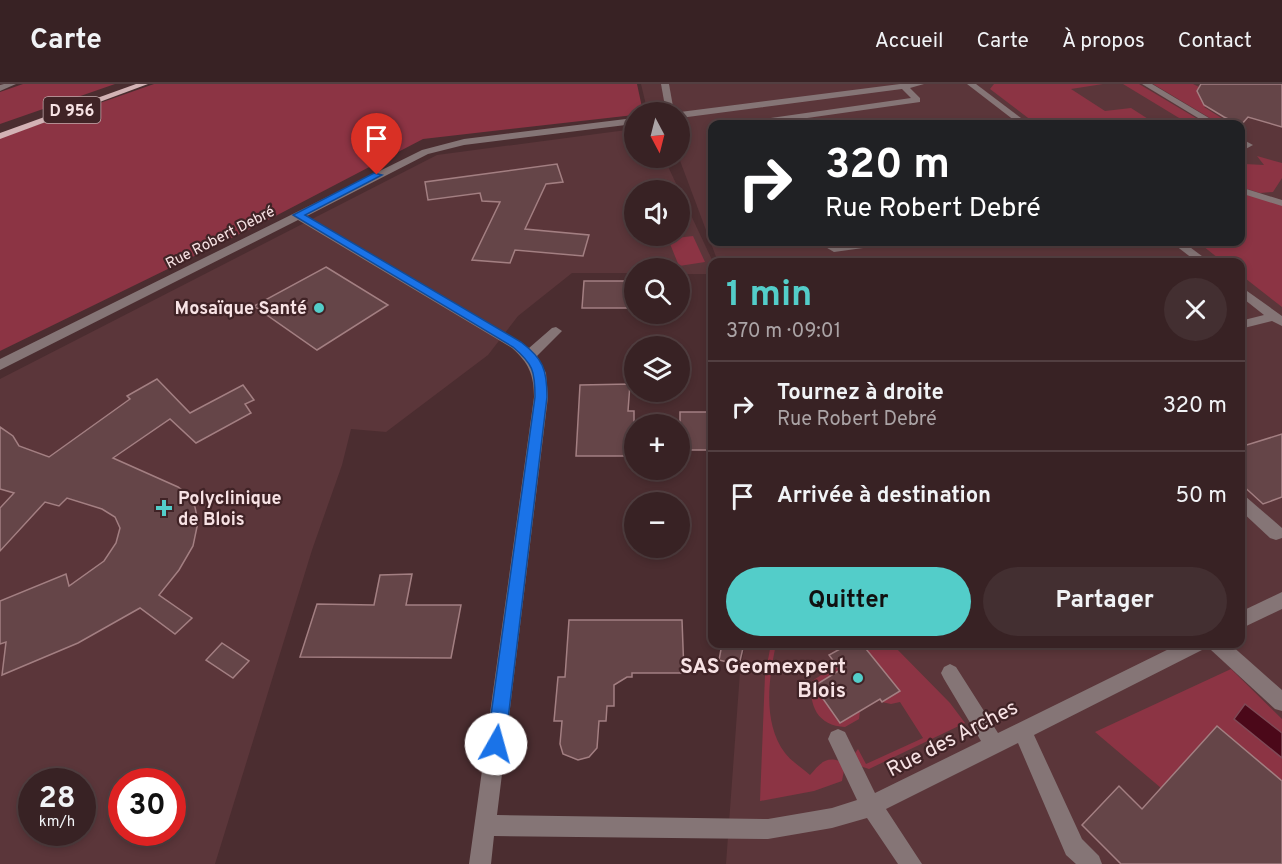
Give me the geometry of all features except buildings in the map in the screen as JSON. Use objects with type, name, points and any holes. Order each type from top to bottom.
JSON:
[{"type":"main road","name":"D 956","points":[[0,130],[130,84]]},
{"type":"main road","name":"D 956","points":[[0,136],[144,84]]},
{"type":"street","points":[[0,88],[12,84]]},
{"type":"street","points":[[665,84],[668,102]]},
{"type":"street","points":[[690,114],[921,84]]},
{"type":"street","points":[[971,84],[1019,120]]},
{"type":"street","points":[[1146,84],[1207,120]]},
{"type":"street","points":[[778,120],[917,100],[904,86]]},
{"type":"street","name":"Rue Robert Debré","points":[[0,365],[413,157],[437,148],[624,121]]},
{"type":"street","points":[[1245,192],[1282,203]]},
{"type":"street","points":[[298,215],[517,345],[530,355],[538,366],[541,397],[480,864]]},
{"type":"street","points":[[829,246],[834,249],[856,246]]},
{"type":"street","points":[[1182,246],[1199,258]]},
{"type":"street","points":[[1245,294],[1278,319]]},
{"type":"street","points":[[1245,324],[1278,319]]},
{"type":"street","points":[[530,355],[556,332]]},
{"type":"street","points":[[1245,505],[1276,533]]},
{"type":"street","points":[[1245,618],[1282,600]]},
{"type":"street","name":"Rue des Arches","points":[[485,825],[768,829],[832,818],[871,806],[1188,648]]},
{"type":"street","points":[[1221,648],[1282,702]]},
{"type":"street","points":[[950,673],[994,744]]},
{"type":"street","points":[[1022,730],[1074,847],[1091,864]]},
{"type":"street","points":[[838,739],[871,806],[911,864]]},
{"type":"shaded area","points":[[23,84],[115,84],[0,124],[0,92]]},
{"type":"shaded area","points":[[154,84],[637,84],[641,102],[624,102],[624,116],[423,139],[264,222],[0,351],[0,138]]},
{"type":"shaded area","points":[[641,84],[1282,84],[1282,864],[726,864],[740,672],[744,648],[1245,648],[1245,258],[716,258],[712,246],[1245,246],[1245,120],[708,120],[708,235],[690,187],[690,180],[687,180],[683,168],[690,168],[690,102],[645,102]]},
{"type":"shaded area","points":[[994,84],[1103,84],[1071,89],[1105,111],[1131,108],[1150,120],[1031,120],[990,89]]},
{"type":"shaded area","points":[[1123,84],[1139,84],[1199,120],[1182,120]]},
{"type":"shaded area","points":[[1153,84],[1193,84],[1199,87],[1197,91],[1206,107],[1204,107],[1225,120],[1213,120]]},
{"type":"shaded area","name":"Polyclinique de Blois","points":[[624,130],[624,168],[669,168],[674,180],[624,180],[624,246],[690,246],[690,213],[711,258],[708,258],[708,274],[690,274],[690,258],[624,258],[624,273],[572,273],[518,316],[488,355],[386,432],[351,429],[342,465],[312,550],[215,864],[0,864],[0,379],[437,155]]},
{"type":"shaded area","points":[[1257,156],[1282,163],[1282,178],[1273,192],[1260,193],[1245,188],[1245,164],[1264,165]]},
{"type":"shaded area","points":[[1245,193],[1282,205],[1282,307],[1245,278],[1245,258],[1218,258],[1203,246],[1245,246]]},
{"type":"shaded area","points":[[690,236],[693,236],[705,262],[690,264],[690,258],[676,258],[671,246],[690,246]]},
{"type":"shaded area","points":[[770,648],[775,648],[771,671],[770,714],[778,741],[787,756],[810,775],[823,762],[839,761],[844,770],[842,781],[814,791],[760,801],[765,675]]},
{"type":"shaded area","points":[[865,648],[896,648],[950,703],[965,723],[869,769],[860,766],[853,756],[858,749],[866,764],[923,738],[900,702],[891,704],[882,702],[899,691]]},
{"type":"shaded area","points":[[836,665],[840,670],[814,686],[860,711],[859,719],[845,727],[828,723],[822,718],[817,713],[812,698],[812,681],[829,670],[827,668]]},
{"type":"shaded area","points":[[1231,669],[1282,719],[1282,733],[1245,704],[1234,718],[1282,758],[1282,781],[1217,727],[1161,788],[1095,732]]},
{"type":"shaded area","points":[[1245,704],[1282,733],[1282,758],[1234,719]]},
{"type":"place","name":"Mosaïque Santé","points":[[319,308]]},
{"type":"place","name":"Polyclinique de Blois","points":[[164,508]]},
{"type":"place","name":"SAS Geomexpert Blois","points":[[858,678]]},
{"type":"route","points":[[377,175],[298,215],[517,345],[530,355],[538,366],[541,380],[541,397],[496,744]]}]
